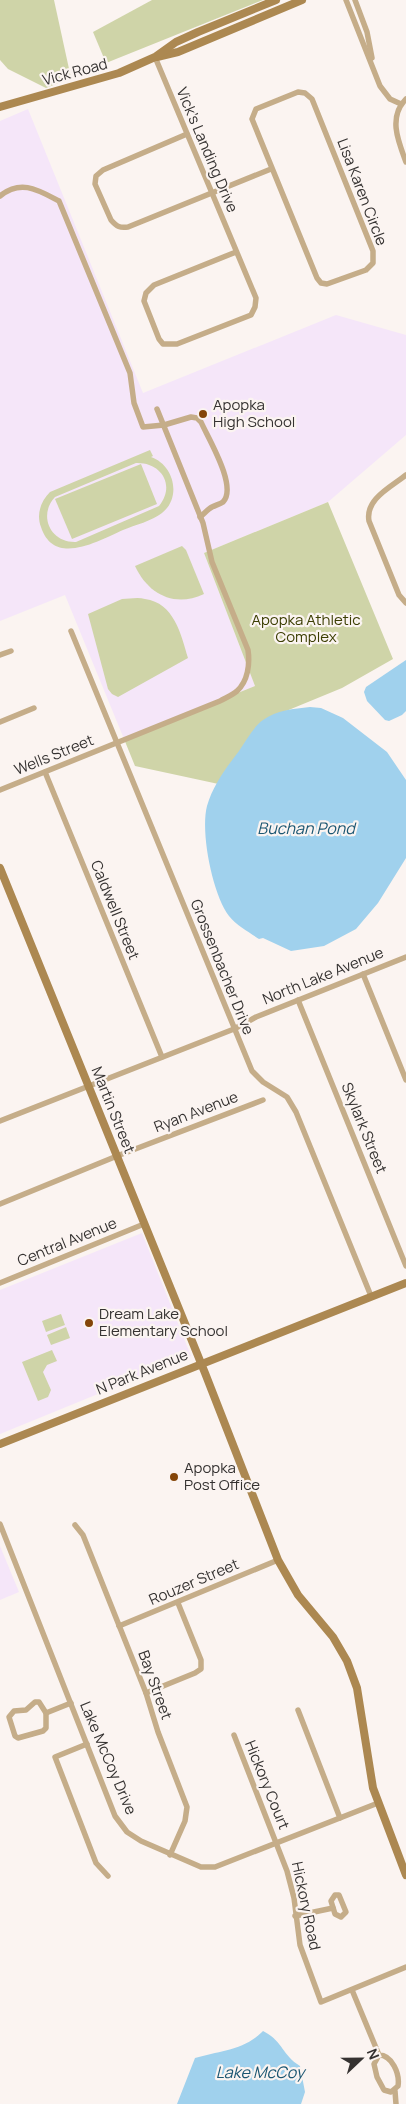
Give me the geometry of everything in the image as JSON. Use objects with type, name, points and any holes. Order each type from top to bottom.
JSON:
[{"type":"street","name":"Vick Road","points":[[155,57],[176,42],[276,0]]},
{"type":"street","name":"Vick Road","points":[[0,107],[100,80],[155,57],[178,52],[302,0]]},
{"type":"street","points":[[346,0],[380,86],[390,99],[401,104]]},
{"type":"street","points":[[355,0],[367,32],[374,70]]},
{"type":"street","name":"Vick's Landing Drive","points":[[155,57],[256,298],[255,307],[250,315],[177,344],[163,344],[159,339],[144,301],[149,289],[154,284],[236,252]]},
{"type":"street","name":"Lisa Karen Circle","points":[[298,92],[305,93],[312,99],[373,252],[373,263],[366,270],[327,284],[321,282],[317,278],[271,169],[252,119],[253,113],[256,109],[298,92]]},
{"type":"street","points":[[406,99],[401,104],[395,127],[398,142],[406,162]]},
{"type":"street","points":[[187,134],[103,170],[96,176],[95,184],[111,220],[120,228],[128,227],[271,169]]},
{"type":"street","points":[[0,196],[14,187],[22,187],[30,188],[58,201],[130,373],[134,403],[143,427],[164,425],[191,417],[197,418],[201,422],[224,472],[228,486],[227,495],[223,502],[210,508],[200,517]]},
{"type":"street","name":"Wells Street","points":[[0,790],[220,701],[237,691],[246,678],[250,663],[248,650],[212,562],[200,517],[157,409]]},
{"type":"street","points":[[406,475],[371,504],[367,513],[399,595],[406,603]]},
{"type":"street","name":"Grossenbacher Drive","points":[[71,631],[252,1071],[263,1082],[287,1097],[296,1112],[371,1296]]},
{"type":"street","points":[[0,655],[11,651]]},
{"type":"street","points":[[0,722],[34,708]]},
{"type":"street","name":"Caldwell Street","points":[[45,772],[162,1057]]},
{"type":"street","name":"Martin Street","points":[[0,868],[201,1363],[278,1560],[298,1595],[333,1636],[347,1661],[357,1688],[368,1770],[378,1803],[406,1875]]},
{"type":"street","name":"North Lake Avenue","points":[[0,1121],[234,1029],[256,1016],[406,957]]},
{"type":"street","points":[[363,974],[406,1080]]},
{"type":"street","name":"Skylark Street","points":[[298,1000],[406,1266]]},
{"type":"street","name":"Ryan Avenue","points":[[0,1204],[117,1156],[263,1100]]},
{"type":"street","name":"Central Avenue","points":[[0,1283],[144,1224]]},
{"type":"street","name":"N Park Avenue","points":[[0,1444],[406,1283]]},
{"type":"street","name":"Lake McCoy Drive","points":[[0,1524],[115,1816],[126,1832],[170,1855],[201,1867],[215,1867],[378,1803]]},
{"type":"street","name":"Bay Street","points":[[75,1525],[82,1535],[120,1626],[187,1807],[185,1821],[170,1855]]},
{"type":"street","name":"Rouzer Street","points":[[120,1626],[278,1560]]},
{"type":"street","points":[[146,1693],[195,1673],[200,1669],[201,1660],[178,1603]]},
{"type":"street","points":[[38,1701],[46,1713],[46,1728],[43,1731],[21,1738],[15,1736],[9,1717],[14,1711],[26,1710],[38,1701]]},
{"type":"street","points":[[46,1713],[71,1703]]},
{"type":"street","points":[[298,1710],[340,1818]]},
{"type":"street","name":"Hickory Court","points":[[234,1735],[277,1843]]},
{"type":"street","points":[[87,1744],[55,1757],[96,1863],[108,1876]]},
{"type":"street","name":"Hickory Road","points":[[277,1843],[294,1898],[300,1945],[321,2002],[352,1990]]},
{"type":"street","points":[[295,1916],[333,1908]]},
{"type":"street","points":[[379,2056],[352,1990],[406,1968]]},
{"type":"street","points":[[379,2056],[389,2058],[398,2078],[399,2084],[394,2090],[386,2092],[380,2082],[374,2064],[379,2056]]},
{"type":"street","points":[[394,2090],[396,2104]]},
{"type":"shaded area","name":"Apopka High School","points":[[28,109],[143,393],[336,315],[406,335],[406,435],[328,502],[204,553],[255,686],[124,739],[65,595],[0,621],[0,121]]},
{"type":"shaded area","name":"Dream Lake Elementary School","points":[[142,1233],[191,1356],[0,1434],[0,1290]]},
{"type":"shaded area","points":[[0,1546],[19,1592],[0,1600]]},
{"type":"green space","points":[[0,0],[54,0],[71,78],[46,88],[8,69],[0,60]]},
{"type":"green space","points":[[152,0],[263,0],[106,63],[93,32]]},
{"type":"green space","points":[[150,450],[153,456],[151,457],[165,467],[173,482],[172,499],[162,513],[143,523],[78,548],[56,546],[47,539],[41,527],[40,508],[50,492]],"holes":[[[136,463],[153,466],[159,471],[166,483],[164,498],[159,506],[76,542],[59,538],[53,533],[49,527],[47,512],[55,497]]]},
{"type":"green space","points":[[141,464],[157,504],[72,539],[55,499]]},
{"type":"green space","name":"Apopka Athletic Complex","points":[[328,502],[393,659],[342,688],[274,716],[251,791],[135,766],[124,739],[255,686],[204,553]]},
{"type":"green space","points":[[182,546],[186,550],[204,594],[193,598],[172,599],[163,596],[147,584],[135,566]]},
{"type":"green space","points":[[142,598],[155,602],[170,613],[179,630],[188,658],[118,697],[108,689],[88,614],[122,599]]},
{"type":"green space","points":[[61,1314],[65,1325],[46,1332],[42,1321]]},
{"type":"green space","points":[[66,1327],[70,1338],[51,1345],[47,1335]]},
{"type":"green space","points":[[52,1350],[57,1361],[47,1365],[43,1372],[51,1390],[48,1397],[38,1401],[22,1362]]},
{"type":"water","points":[[406,660],[406,711],[389,721],[385,720],[367,701],[364,692],[366,687]]},
{"type":"water","name":"Buchan Pond","points":[[310,707],[321,708],[343,718],[387,752],[406,780],[406,858],[378,903],[356,929],[324,946],[291,951],[263,938],[259,939],[239,926],[229,916],[218,894],[209,863],[205,818],[207,806],[216,784],[256,726],[274,714]]},
{"type":"water","name":"Lake McCoy","points":[[263,2031],[275,2039],[289,2057],[300,2066],[305,2092],[301,2104],[177,2104],[195,2058],[240,2046]]},
{"type":"place","name":"Apopka High School","points":[[203,414]]},
{"type":"place","name":"Dream Lake Elementary School","points":[[89,1323]]},
{"type":"place","name":"Apopka Post Office","points":[[174,1477]]}]
